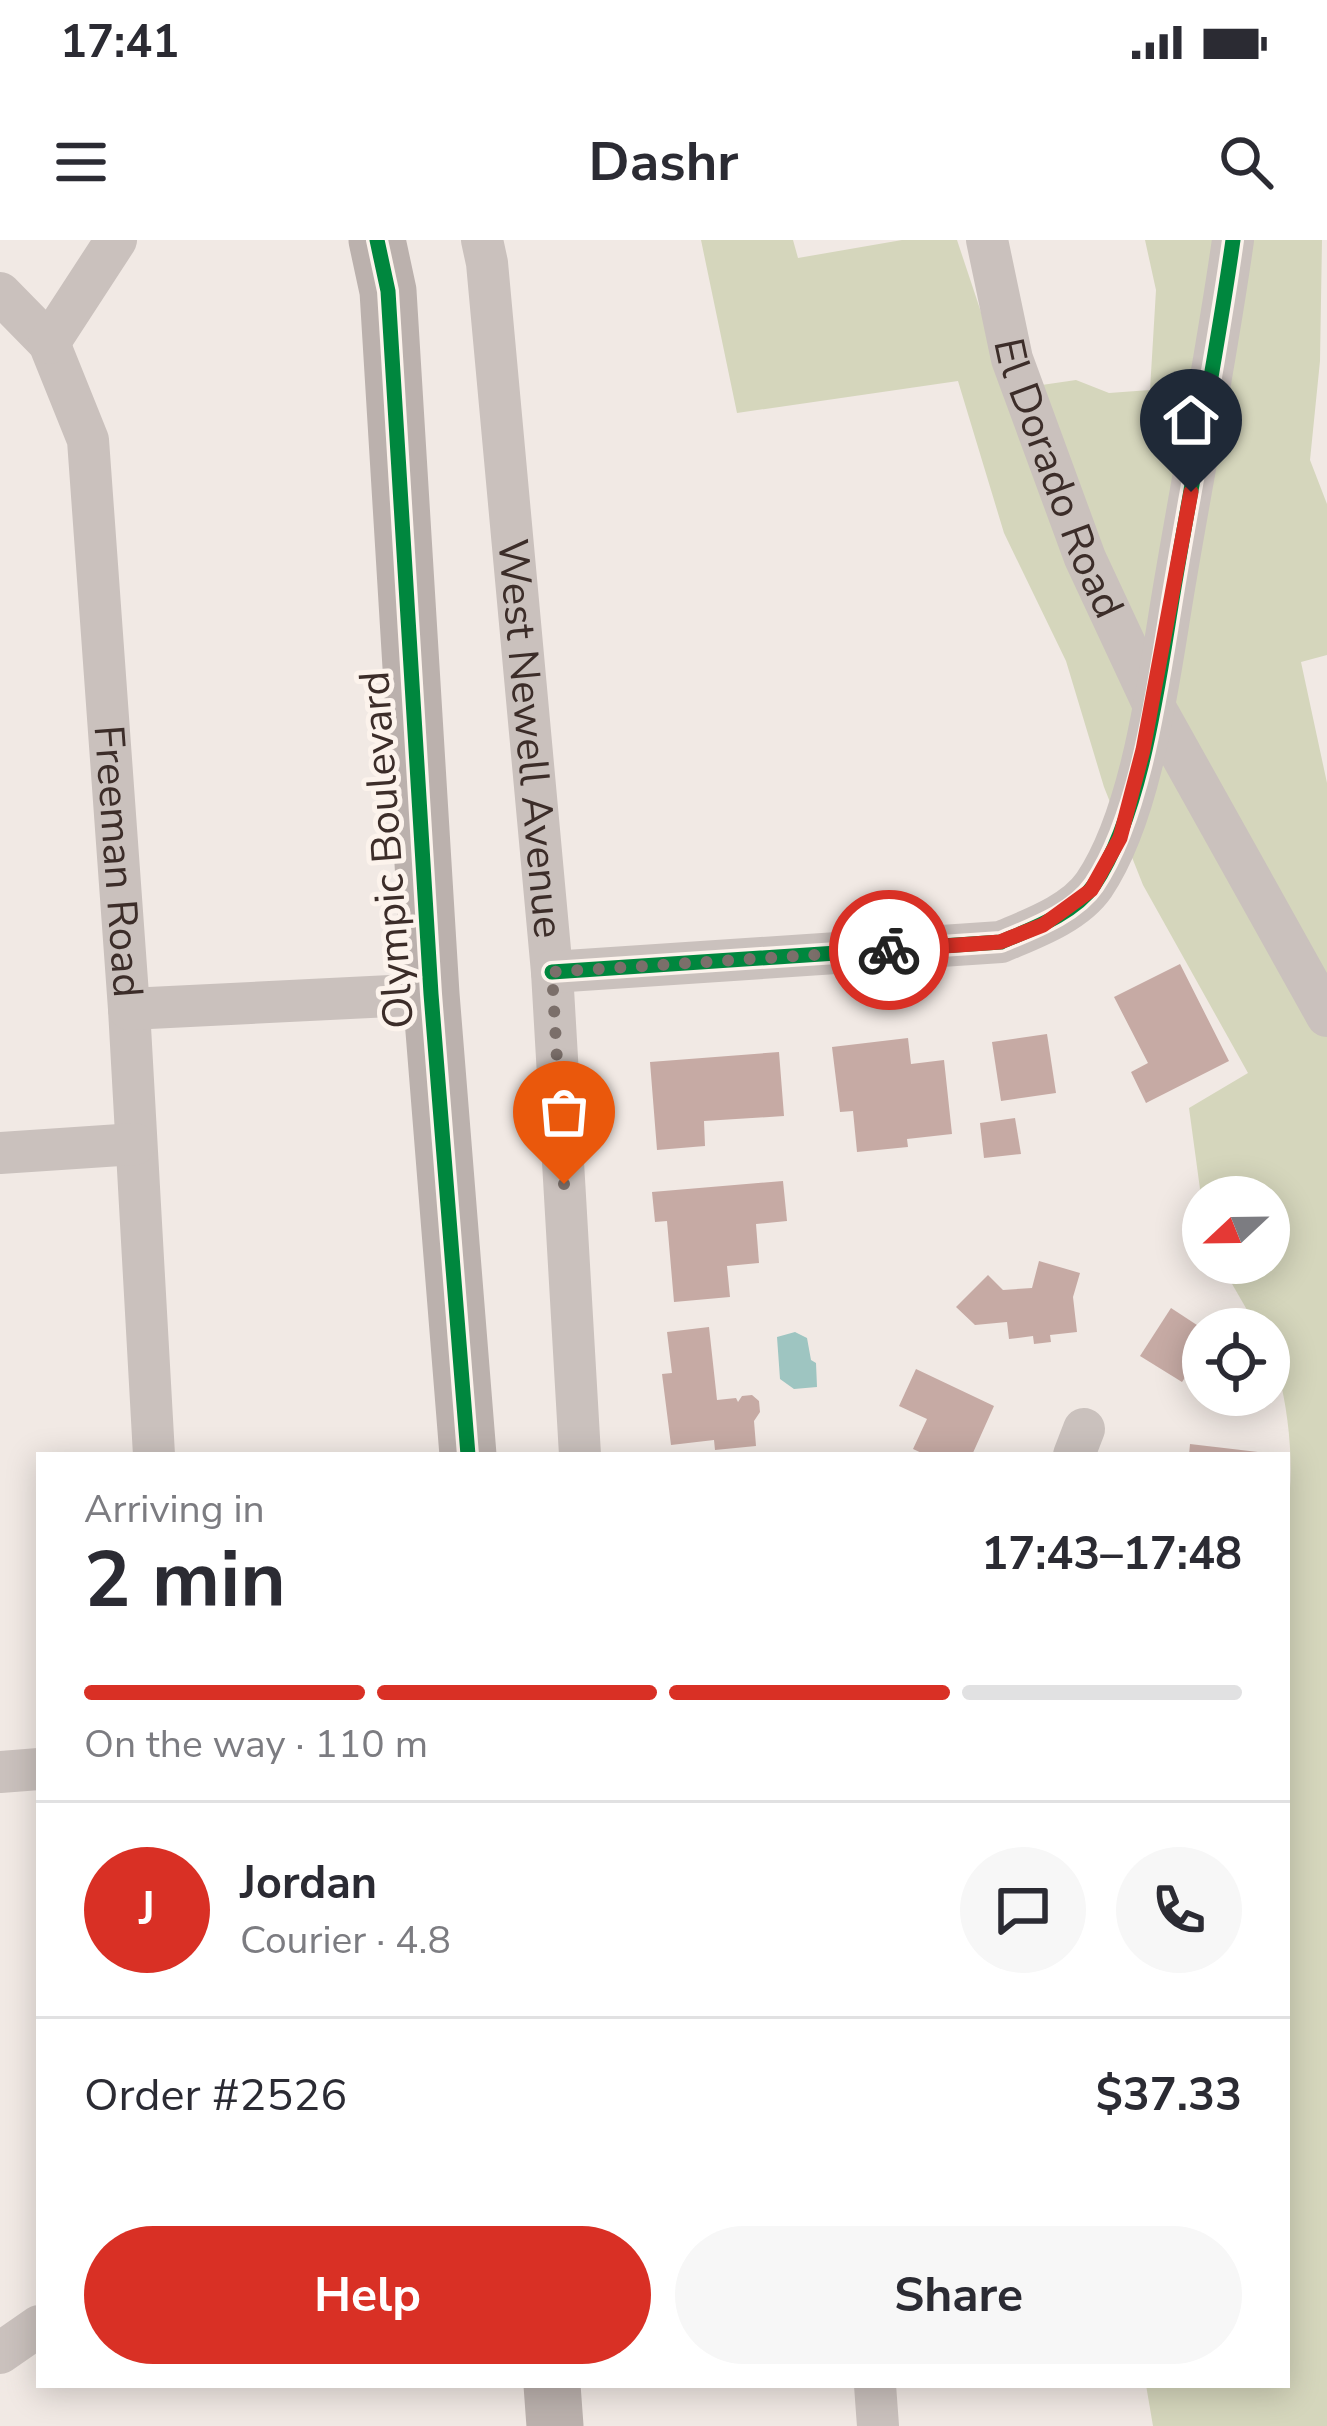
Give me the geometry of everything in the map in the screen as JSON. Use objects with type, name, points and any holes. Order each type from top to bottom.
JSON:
[{"type":"main road","name":"Olympic Boulevard","points":[[377,240],[388,291],[431,994],[468,1452]]},
{"type":"main road","points":[[552,2388],[555,2426]]},
{"type":"street","points":[[49,343],[116,240]]},
{"type":"street","name":"West Newell Avenue","points":[[482,240],[488,263],[552,972],[580,1452]]},
{"type":"street","name":"El Dorado Road","points":[[987,240],[1012,358],[1085,558],[1154,706],[1327,1016]]},
{"type":"street","points":[[552,972],[1000,942],[1043,925],[1091,890],[1120,838],[1154,706],[1213,381],[1233,240]]},
{"type":"street","name":"Freeman Road","points":[[0,293],[49,343],[88,440],[129,1009],[154,1452]]},
{"type":"street","points":[[129,1009],[431,994]]},
{"type":"street","points":[[0,1153],[135,1144]]},
{"type":"street","points":[[0,1772],[36,1768]]},
{"type":"street","points":[[0,2353],[36,2328]]},
{"type":"street","points":[[875,2388],[878,2426]]},
{"type":"green space","points":[[701,240],[793,240],[798,258],[902,240],[957,240],[1007,390],[1076,380],[1109,393],[1150,390],[1156,290],[1145,240],[1322,240],[1320,361],[1310,460],[1327,504],[1327,655],[1301,662],[1327,783],[1327,2426],[1153,2426],[1147,2388],[1290,2388],[1290,1308],[1246,1308],[1232,1284],[1290,1284],[1290,1176],[1198,1176],[1189,1108],[1248,1073],[1143,885],[1104,787],[1066,661],[1004,533],[958,381],[737,413]]},
{"type":"water","points":[[795,1332],[807,1338],[811,1360],[816,1363],[817,1387],[794,1389],[780,1379],[777,1337]]},
{"type":"building","points":[[1180,964],[1229,1061],[1146,1103],[1131,1072],[1148,1063],[1114,997]]},
{"type":"building","points":[[1047,1034],[1056,1093],[1001,1101],[992,1042]]},
{"type":"building","points":[[908,1038],[911,1064],[944,1060],[952,1134],[907,1139],[908,1147],[857,1152],[853,1111],[840,1112],[832,1047]]},
{"type":"building","points":[[779,1052],[784,1116],[704,1121],[705,1146],[657,1150],[650,1062]]},
{"type":"building","points":[[1015,1118],[1021,1154],[984,1158],[980,1123]]},
{"type":"building","points":[[783,1181],[787,1221],[756,1224],[759,1263],[727,1266],[730,1297],[674,1302],[667,1221],[655,1222],[652,1192]]},
{"type":"building","points":[[1039,1261],[1080,1273],[1073,1297],[1077,1332],[1050,1335],[1051,1342],[1034,1344],[1033,1336],[1009,1339],[1007,1322],[975,1325],[956,1307],[988,1275],[1003,1290],[1032,1288]]},
{"type":"building","points":[[1171,1308],[1182,1315],[1182,1382],[1140,1356]]},
{"type":"building","points":[[709,1327],[717,1400],[736,1398],[738,1402],[752,1395],[759,1401],[760,1412],[754,1421],[756,1446],[715,1450],[714,1440],[671,1445],[662,1374],[672,1373],[667,1332]]},
{"type":"building","points":[[916,1369],[994,1406],[973,1452],[920,1452],[913,1449],[927,1419],[899,1406]]},
{"type":"building","points":[[1190,1444],[1258,1452],[1189,1452]]},
{"type":"cycle path","points":[[377,240],[388,291],[431,994],[468,1452]]},
{"type":"cycle path","points":[[552,972],[1001,942],[1051,920],[1085,895],[1112,854],[1148,736],[1233,240]]},
{"type":"way so far","points":[[564,1184],[552,972],[889,950]]},
{"type":"route","points":[[889,950],[1000,942],[1043,925],[1091,890],[1120,838],[1143,750],[1191,492]]}]
